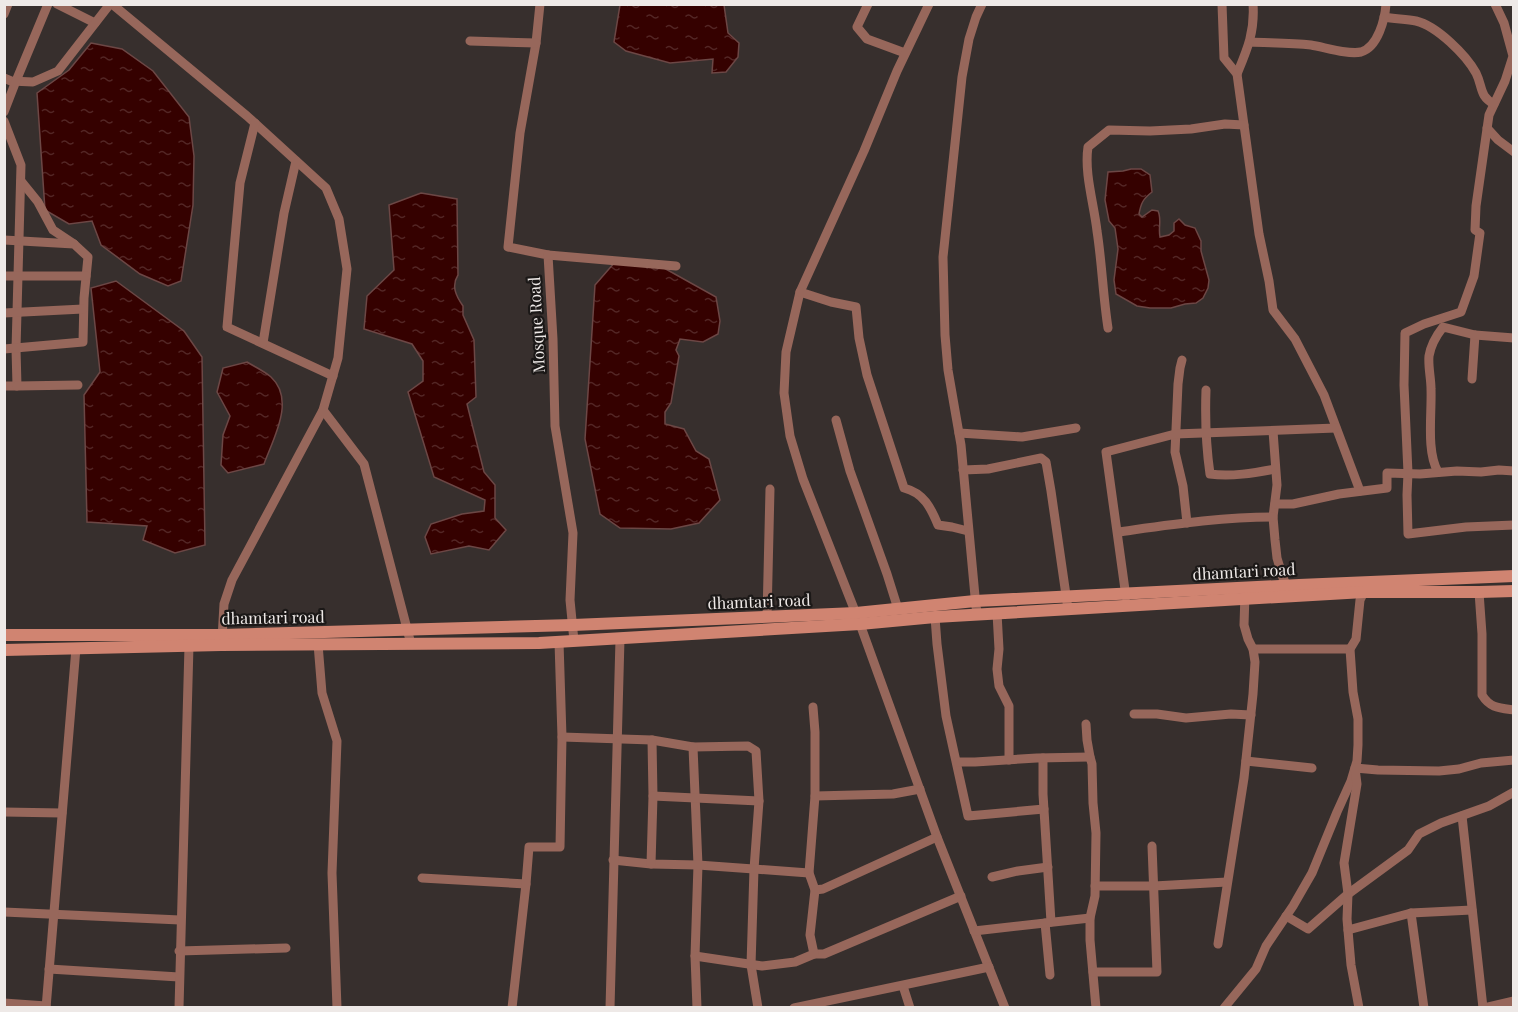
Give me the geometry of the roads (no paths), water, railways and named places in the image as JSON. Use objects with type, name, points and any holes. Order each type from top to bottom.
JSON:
[{"type":"main road","name":"dhamtari road","points":[[1289,591],[1514,576]]},
{"type":"main road","points":[[4,650],[189,646],[221,640],[318,644],[559,642],[858,619],[997,613],[1067,603],[1245,593],[1514,591]]},
{"type":"main road","name":"dhamtari road","points":[[4,635],[221,640],[407,630],[767,617],[858,619],[898,609],[975,601],[1067,603]]},
{"type":"street","points":[[4,14],[8,4]]},
{"type":"street","points":[[4,112],[11,85],[48,4]]},
{"type":"street","points":[[57,4],[95,23]]},
{"type":"street","points":[[11,85],[33,82],[58,71],[111,4],[255,123],[326,188],[339,219],[347,269],[338,358],[333,376],[323,410],[232,580],[224,604],[221,640]]},
{"type":"street","name":"Mosque Road","points":[[540,4],[536,43],[520,133],[508,247],[548,255],[555,426],[573,534],[570,600],[574,641]]},
{"type":"street","points":[[868,4],[857,27],[867,39],[905,53]]},
{"type":"street","points":[[929,4],[905,53],[864,151],[800,292],[786,352],[784,393],[790,436],[803,479],[858,619],[937,837],[1005,1008]]},
{"type":"street","points":[[978,614],[959,433],[948,370],[943,257],[963,77],[969,39],[982,4]]},
{"type":"street","points":[[1222,4],[1224,58],[1237,74]]},
{"type":"street","points":[[1253,4],[1253,30],[1237,74],[1259,234],[1273,310],[1295,339],[1324,395],[1360,491]]},
{"type":"street","points":[[1250,42],[1294,44],[1362,52],[1373,43],[1381,31],[1386,4]]},
{"type":"street","points":[[1495,4],[1504,22],[1513,56],[1505,81],[1489,115],[1476,206],[1475,230],[1480,233],[1474,276],[1461,312],[1405,333],[1408,534],[1466,527],[1514,525]]},
{"type":"street","points":[[1384,17],[1415,21],[1425,24],[1436,32],[1471,64],[1480,80],[1481,91],[1487,100],[1494,104]]},
{"type":"street","points":[[470,41],[536,43]]},
{"type":"street","points":[[4,78],[11,81],[11,85]]},
{"type":"street","points":[[4,121],[21,165],[17,387]]},
{"type":"street","points":[[255,123],[240,183],[227,327],[333,376]]},
{"type":"street","points":[[1108,328],[1102,292],[1098,234],[1086,160],[1088,147],[1109,130],[1150,131],[1191,129],[1225,124],[1244,125]]},
{"type":"street","points":[[1487,128],[1514,152]]},
{"type":"street","points":[[263,343],[284,213],[296,161]]},
{"type":"street","points":[[4,349],[83,342],[83,309],[88,257],[54,230],[38,202],[21,181]]},
{"type":"street","points":[[4,240],[74,244]]},
{"type":"street","points":[[548,255],[676,266]]},
{"type":"street","points":[[4,276],[86,276]]},
{"type":"street","points":[[800,292],[856,307],[867,375],[904,488],[914,490],[929,505],[938,525],[968,531]]},
{"type":"street","points":[[4,313],[83,309]]},
{"type":"street","points":[[1438,472],[1431,439],[1429,357],[1434,338],[1443,327],[1475,334],[1514,338]]},
{"type":"street","points":[[1472,379],[1475,334]]},
{"type":"street","points":[[1182,360],[1175,452],[1183,486],[1187,523]]},
{"type":"street","points":[[4,386],[78,385]]},
{"type":"street","points":[[1206,390],[1207,456],[1210,474],[1222,476],[1275,469]]},
{"type":"street","points":[[323,410],[364,464],[411,644]]},
{"type":"street","points":[[836,420],[850,471],[898,609]]},
{"type":"street","points":[[959,433],[1022,437],[1076,428]]},
{"type":"street","points":[[1126,600],[1106,452],[1175,434],[1336,428]]},
{"type":"street","points":[[1273,431],[1277,485],[1274,517],[1277,558],[1282,578],[1289,591]]},
{"type":"street","points":[[963,470],[988,469],[1041,458],[1046,462],[1067,603]]},
{"type":"street","points":[[1275,504],[1293,504],[1387,488],[1387,473],[1514,471]]},
{"type":"street","points":[[767,617],[770,489]]},
{"type":"street","points":[[1118,532],[1248,517],[1274,517]]},
{"type":"street","points":[[1224,1008],[1256,969],[1266,946],[1312,873],[1336,812],[1351,782],[1358,745],[1358,719],[1353,692],[1350,649],[1356,639],[1360,600],[1364,592]]},
{"type":"street","points":[[1479,592],[1482,695],[1487,703],[1498,708],[1514,710]]},
{"type":"street","points":[[1218,944],[1251,715],[1255,662],[1245,625],[1245,593]]},
{"type":"street","points":[[997,613],[999,649],[997,669],[999,686],[1009,706],[1009,760]]},
{"type":"street","points":[[935,616],[946,716],[968,816],[1044,809]]},
{"type":"street","points":[[609,1008],[620,639]]},
{"type":"street","points":[[512,1008],[529,847],[560,847],[562,737],[559,642]]},
{"type":"street","points":[[318,644],[322,693],[337,741],[332,873],[337,1008]]},
{"type":"street","points":[[178,1008],[189,646]]},
{"type":"street","points":[[4,1003],[46,1007],[76,648]]},
{"type":"street","points":[[1253,649],[1350,649]]},
{"type":"street","points":[[813,707],[814,796],[809,873],[814,890],[810,934],[814,954]]},
{"type":"street","points":[[1134,714],[1186,718],[1231,714],[1251,715]]},
{"type":"street","points":[[1086,724],[1094,780],[1093,803],[1096,833],[1095,896],[1090,918],[1096,1008]]},
{"type":"street","points":[[562,737],[652,740],[693,747],[748,747],[756,751],[759,801],[751,965],[758,1008]]},
{"type":"street","points":[[651,864],[652,740]]},
{"type":"street","points":[[693,747],[698,865],[695,956],[697,1008]]},
{"type":"street","points":[[1043,758],[1050,975]]},
{"type":"street","points":[[957,762],[1090,758]]},
{"type":"street","points":[[1355,768],[1439,771],[1514,760]]},
{"type":"street","points":[[1246,761],[1312,768]]},
{"type":"street","points":[[1355,768],[1357,784],[1344,863],[1348,894],[1351,965],[1359,1008]]},
{"type":"street","points":[[814,796],[892,794],[920,789]]},
{"type":"street","points":[[1286,916],[1308,929],[1348,894],[1408,850],[1419,834],[1441,823],[1489,806],[1514,792]]},
{"type":"street","points":[[652,796],[759,801]]},
{"type":"street","points":[[4,812],[62,813]]},
{"type":"street","points":[[1462,816],[1483,1008],[1502,1006],[1514,1001]]},
{"type":"street","points":[[814,890],[823,889],[937,837]]},
{"type":"street","points":[[1093,972],[1157,972],[1152,846]]},
{"type":"street","points":[[613,860],[809,873]]},
{"type":"street","points":[[992,877],[1048,867]]},
{"type":"street","points":[[422,878],[526,884]]},
{"type":"street","points":[[1095,886],[1227,882]]},
{"type":"street","points":[[695,956],[762,966],[795,962],[814,954],[824,954],[961,896]]},
{"type":"street","points":[[1348,930],[1411,912],[1472,910]]},
{"type":"street","points":[[4,912],[180,920]]},
{"type":"street","points":[[1411,912],[1424,1008]]},
{"type":"street","points":[[974,931],[1090,918]]},
{"type":"street","points":[[179,951],[286,948]]},
{"type":"street","points":[[794,1008],[989,967]]},
{"type":"street","points":[[49,969],[179,977]]},
{"type":"street","points":[[903,986],[910,1008]]},
{"type":"water","points":[[620,5],[724,5],[728,33],[739,43],[738,57],[726,72],[712,73],[713,59],[670,63],[626,51],[614,42]]},
{"type":"water","points":[[91,43],[122,49],[153,71],[189,117],[194,156],[193,205],[181,281],[168,286],[140,274],[101,245],[92,221],[69,224],[45,210],[37,93],[69,70]]},
{"type":"water","points":[[1141,169],[1150,175],[1152,192],[1143,202],[1139,214],[1142,217],[1152,210],[1158,211],[1160,237],[1174,231],[1174,223],[1179,219],[1185,225],[1195,228],[1201,241],[1201,251],[1209,280],[1203,298],[1196,303],[1171,308],[1150,308],[1137,306],[1116,294],[1114,280],[1118,249],[1115,228],[1109,221],[1105,200],[1108,172]]},
{"type":"water","points":[[421,193],[457,199],[458,275],[455,287],[456,295],[463,306],[463,315],[474,340],[476,397],[467,404],[484,472],[495,485],[495,518],[506,530],[489,550],[469,546],[431,554],[425,537],[431,524],[462,514],[484,511],[485,500],[434,477],[408,392],[423,381],[423,361],[412,344],[364,329],[367,296],[394,270],[389,205]]},
{"type":"water","points":[[615,262],[664,268],[716,297],[720,321],[718,334],[703,342],[680,339],[676,350],[679,356],[671,403],[665,412],[665,424],[684,429],[696,451],[709,459],[720,500],[699,523],[671,529],[620,528],[600,514],[585,439],[595,285]]},
{"type":"water","points":[[116,281],[184,331],[202,357],[205,545],[175,553],[143,540],[147,526],[87,522],[84,395],[100,372],[91,288]]},
{"type":"water","points":[[247,362],[271,377],[278,386],[282,397],[280,420],[264,464],[228,473],[221,465],[223,435],[230,416],[217,392],[223,368]]}]
